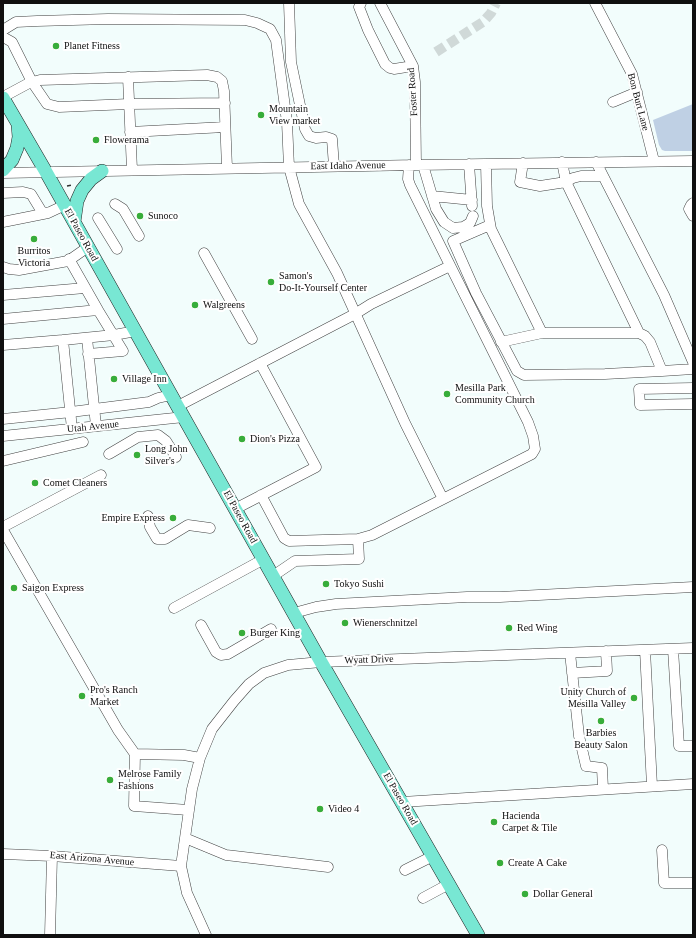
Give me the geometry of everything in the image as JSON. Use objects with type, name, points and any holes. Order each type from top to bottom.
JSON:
[{"type":"main road","name":"El Paseo Road","points":[[3,98],[65,205],[321,662],[478,935]]},
{"type":"main road","points":[[3,170],[12,160],[17,148],[19,137],[18,125]]},
{"type":"main road","points":[[74,222],[77,201],[82,190],[91,179],[102,171]]},
{"type":"street","points":[[289,3],[291,62],[305,130],[309,136],[316,138],[332,138],[334,166]]},
{"type":"street","points":[[361,3],[359,7],[368,30],[385,64],[394,69],[413,66]]},
{"type":"street","name":"Foster Road","points":[[380,3],[413,66],[415,82],[416,165]]},
{"type":"street","name":"Bon Burt Lane","points":[[595,3],[632,74],[654,161]]},
{"type":"street","points":[[3,30],[16,22],[92,20],[245,20],[270,29],[276,40],[287,122],[289,167],[299,204],[337,273],[405,422],[443,499]]},
{"type":"street","points":[[3,37],[12,42],[32,82],[47,104],[59,107],[129,104],[224,103]]},
{"type":"street","points":[[3,98],[32,82],[40,80],[207,75],[217,78],[222,82],[227,168]]},
{"type":"street","points":[[128,77],[132,170]]},
{"type":"street","points":[[613,102],[637,92]]},
{"type":"street","points":[[130,132],[225,127]]},
{"type":"street","name":"East Idaho Avenue","points":[[3,173],[562,162],[693,161]]},
{"type":"street","points":[[562,162],[566,182],[639,333]]},
{"type":"street","points":[[596,162],[664,295],[693,362]]},
{"type":"street","points":[[523,163],[520,182],[540,186],[566,182],[580,176],[603,176]]},
{"type":"street","points":[[416,165],[432,196],[436,209],[444,222],[453,228],[463,227],[470,223],[473,207],[468,164]]},
{"type":"street","points":[[486,164],[487,206],[491,229],[542,333]]},
{"type":"street","points":[[262,495],[284,538],[288,541],[358,539],[372,535],[532,454],[535,449],[533,436],[528,422],[408,180],[416,165]]},
{"type":"street","points":[[3,193],[29,193],[42,212],[48,213]]},
{"type":"street","points":[[432,196],[473,207]]},
{"type":"street","points":[[693,203],[690,205],[689,209],[693,216]]},
{"type":"street","points":[[115,204],[123,208],[140,236]]},
{"type":"street","points":[[3,222],[48,213],[65,205]]},
{"type":"street","points":[[98,218],[117,249]]},
{"type":"street","points":[[490,225],[453,241],[476,292],[517,371],[524,375],[605,374],[689,369],[691,388],[639,389],[640,405],[693,404]]},
{"type":"street","points":[[3,267],[19,270],[69,259],[88,247]]},
{"type":"street","points":[[204,253],[252,339]]},
{"type":"street","points":[[69,259],[123,351],[88,354]]},
{"type":"street","points":[[3,419],[149,402],[158,398],[178,406],[355,314],[371,304],[450,266]]},
{"type":"street","points":[[3,295],[85,288]]},
{"type":"street","points":[[3,319],[98,310]]},
{"type":"street","points":[[3,345],[87,338],[136,331]]},
{"type":"street","points":[[501,342],[542,333],[639,333],[650,342],[662,371]]},
{"type":"street","points":[[87,338],[96,426]]},
{"type":"street","points":[[63,340],[72,429]]},
{"type":"street","points":[[235,509],[316,467],[260,363]]},
{"type":"street","name":"Utah Avenue","points":[[3,436],[96,426],[178,406]]},
{"type":"street","points":[[109,454],[138,437],[158,435],[166,441],[176,457]]},
{"type":"street","points":[[3,461],[83,442]]},
{"type":"street","points":[[3,527],[101,475]]},
{"type":"street","points":[[148,516],[150,527],[157,539],[165,539],[188,525],[210,528]]},
{"type":"street","points":[[3,530],[118,730],[135,754],[134,806],[188,810]]},
{"type":"street","points":[[273,576],[295,561],[359,559],[358,539]]},
{"type":"street","points":[[174,608],[264,560]]},
{"type":"street","points":[[294,613],[316,607],[336,604],[693,587]]},
{"type":"street","points":[[201,625],[216,652],[222,655],[228,654],[271,629]]},
{"type":"street","name":"Wyatt Drive","points":[[181,866],[192,789],[200,758],[212,730],[249,684],[264,673],[288,665],[321,662],[693,648]]},
{"type":"street","points":[[673,649],[679,746],[693,746]]},
{"type":"street","points":[[645,650],[652,786]]},
{"type":"street","points":[[572,673],[607,671],[606,652]]},
{"type":"street","points":[[570,653],[579,736],[586,766],[602,768],[603,789]]},
{"type":"street","points":[[135,754],[184,755],[200,758]]},
{"type":"street","points":[[402,802],[693,784]]},
{"type":"street","points":[[185,838],[226,855],[328,867]]},
{"type":"street","points":[[662,850],[664,883],[693,883]]},
{"type":"street","name":"East Arizona Avenue","points":[[3,854],[52,856],[181,866]]},
{"type":"street","points":[[50,935],[52,856]]},
{"type":"street","points":[[405,870],[433,856]]},
{"type":"street","points":[[181,866],[187,893],[206,935]]},
{"type":"street","points":[[423,898],[449,884]]},
{"type":"path","points":[[67,186],[72,185]]},
{"type":"shaded area","points":[[693,104],[693,151],[662,150],[659,145],[653,120]]},
{"type":"tunnel","points":[[436,52],[483,22],[491,13],[496,3]]},
{"type":"place","name":"Planet Fitness","points":[[56,46]]},
{"type":"place","name":"Mountain View market","points":[[261,115]]},
{"type":"place","name":"Flowerama","points":[[96,140]]},
{"type":"place","name":"Sunoco","points":[[140,216]]},
{"type":"place","name":"Burritos Victoria","points":[[34,239]]},
{"type":"place","name":"Samon's Do-It-Yourself Center","points":[[271,282]]},
{"type":"place","name":"Walgreens","points":[[195,305]]},
{"type":"place","name":"Village Inn","points":[[114,379]]},
{"type":"place","name":"Mesilla Park Community Church","points":[[447,394]]},
{"type":"place","name":"Dion's Pizza","points":[[242,439]]},
{"type":"place","name":"Long John Silver's","points":[[137,455]]},
{"type":"place","name":"Comet Cleaners","points":[[35,483]]},
{"type":"place","name":"Empire Express","points":[[173,518]]},
{"type":"place","name":"Tokyo Sushi","points":[[326,584]]},
{"type":"place","name":"Saigon Express","points":[[14,588]]},
{"type":"place","name":"Wienerschnitzel","points":[[345,623]]},
{"type":"place","name":"Red Wing","points":[[509,628]]},
{"type":"place","name":"Burger King","points":[[242,633]]},
{"type":"place","name":"Pro's Ranch Market","points":[[82,696]]},
{"type":"place","name":"Unity Church of Mesilla Valley","points":[[634,698]]},
{"type":"place","name":"Barbies Beauty Salon","points":[[601,721]]},
{"type":"place","name":"Melrose Family Fashions","points":[[110,780]]},
{"type":"place","name":"Video 4","points":[[320,809]]},
{"type":"place","name":"Hacienda Carpet & Tile","points":[[494,822]]},
{"type":"place","name":"Create A Cake","points":[[500,863]]},
{"type":"place","name":"Dollar General","points":[[525,894]]}]
